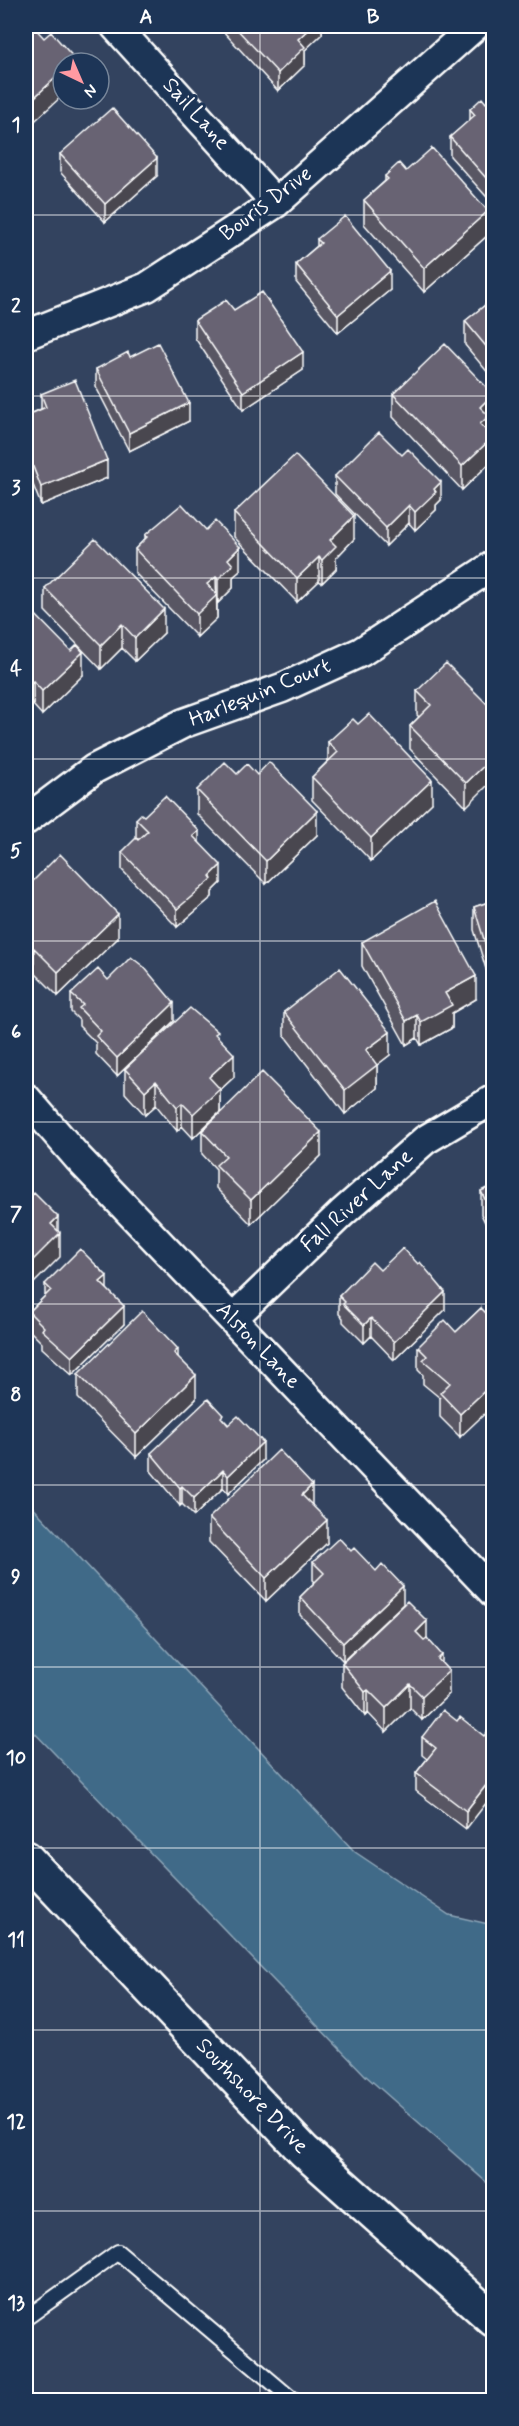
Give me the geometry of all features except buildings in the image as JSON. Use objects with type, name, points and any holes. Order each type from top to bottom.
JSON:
[{"type":"street","name":"Sail Lane","points":[[115,26],[276,202]]},
{"type":"street","name":"Bouris Drive","points":[[26,335],[147,287],[276,202],[474,26]]},
{"type":"street","name":"Harlequin Court","points":[[26,820],[94,769],[174,728],[282,688],[361,652],[494,566]]},
{"type":"street","name":"Alston Lane","points":[[26,1098],[78,1158],[494,1593]]},
{"type":"street","name":"Fall River Lane","points":[[232,1319],[342,1213],[425,1140],[494,1098]]},
{"type":"street","name":"Southshore Drive","points":[[26,1858],[304,2151],[494,2320]]},
{"type":"lane","points":[[26,2318],[118,2252],[292,2400]]},
{"type":"water","points":[[26,1500],[355,1852],[449,1915],[493,1925],[493,2188],[366,2076],[26,1724]]}]
